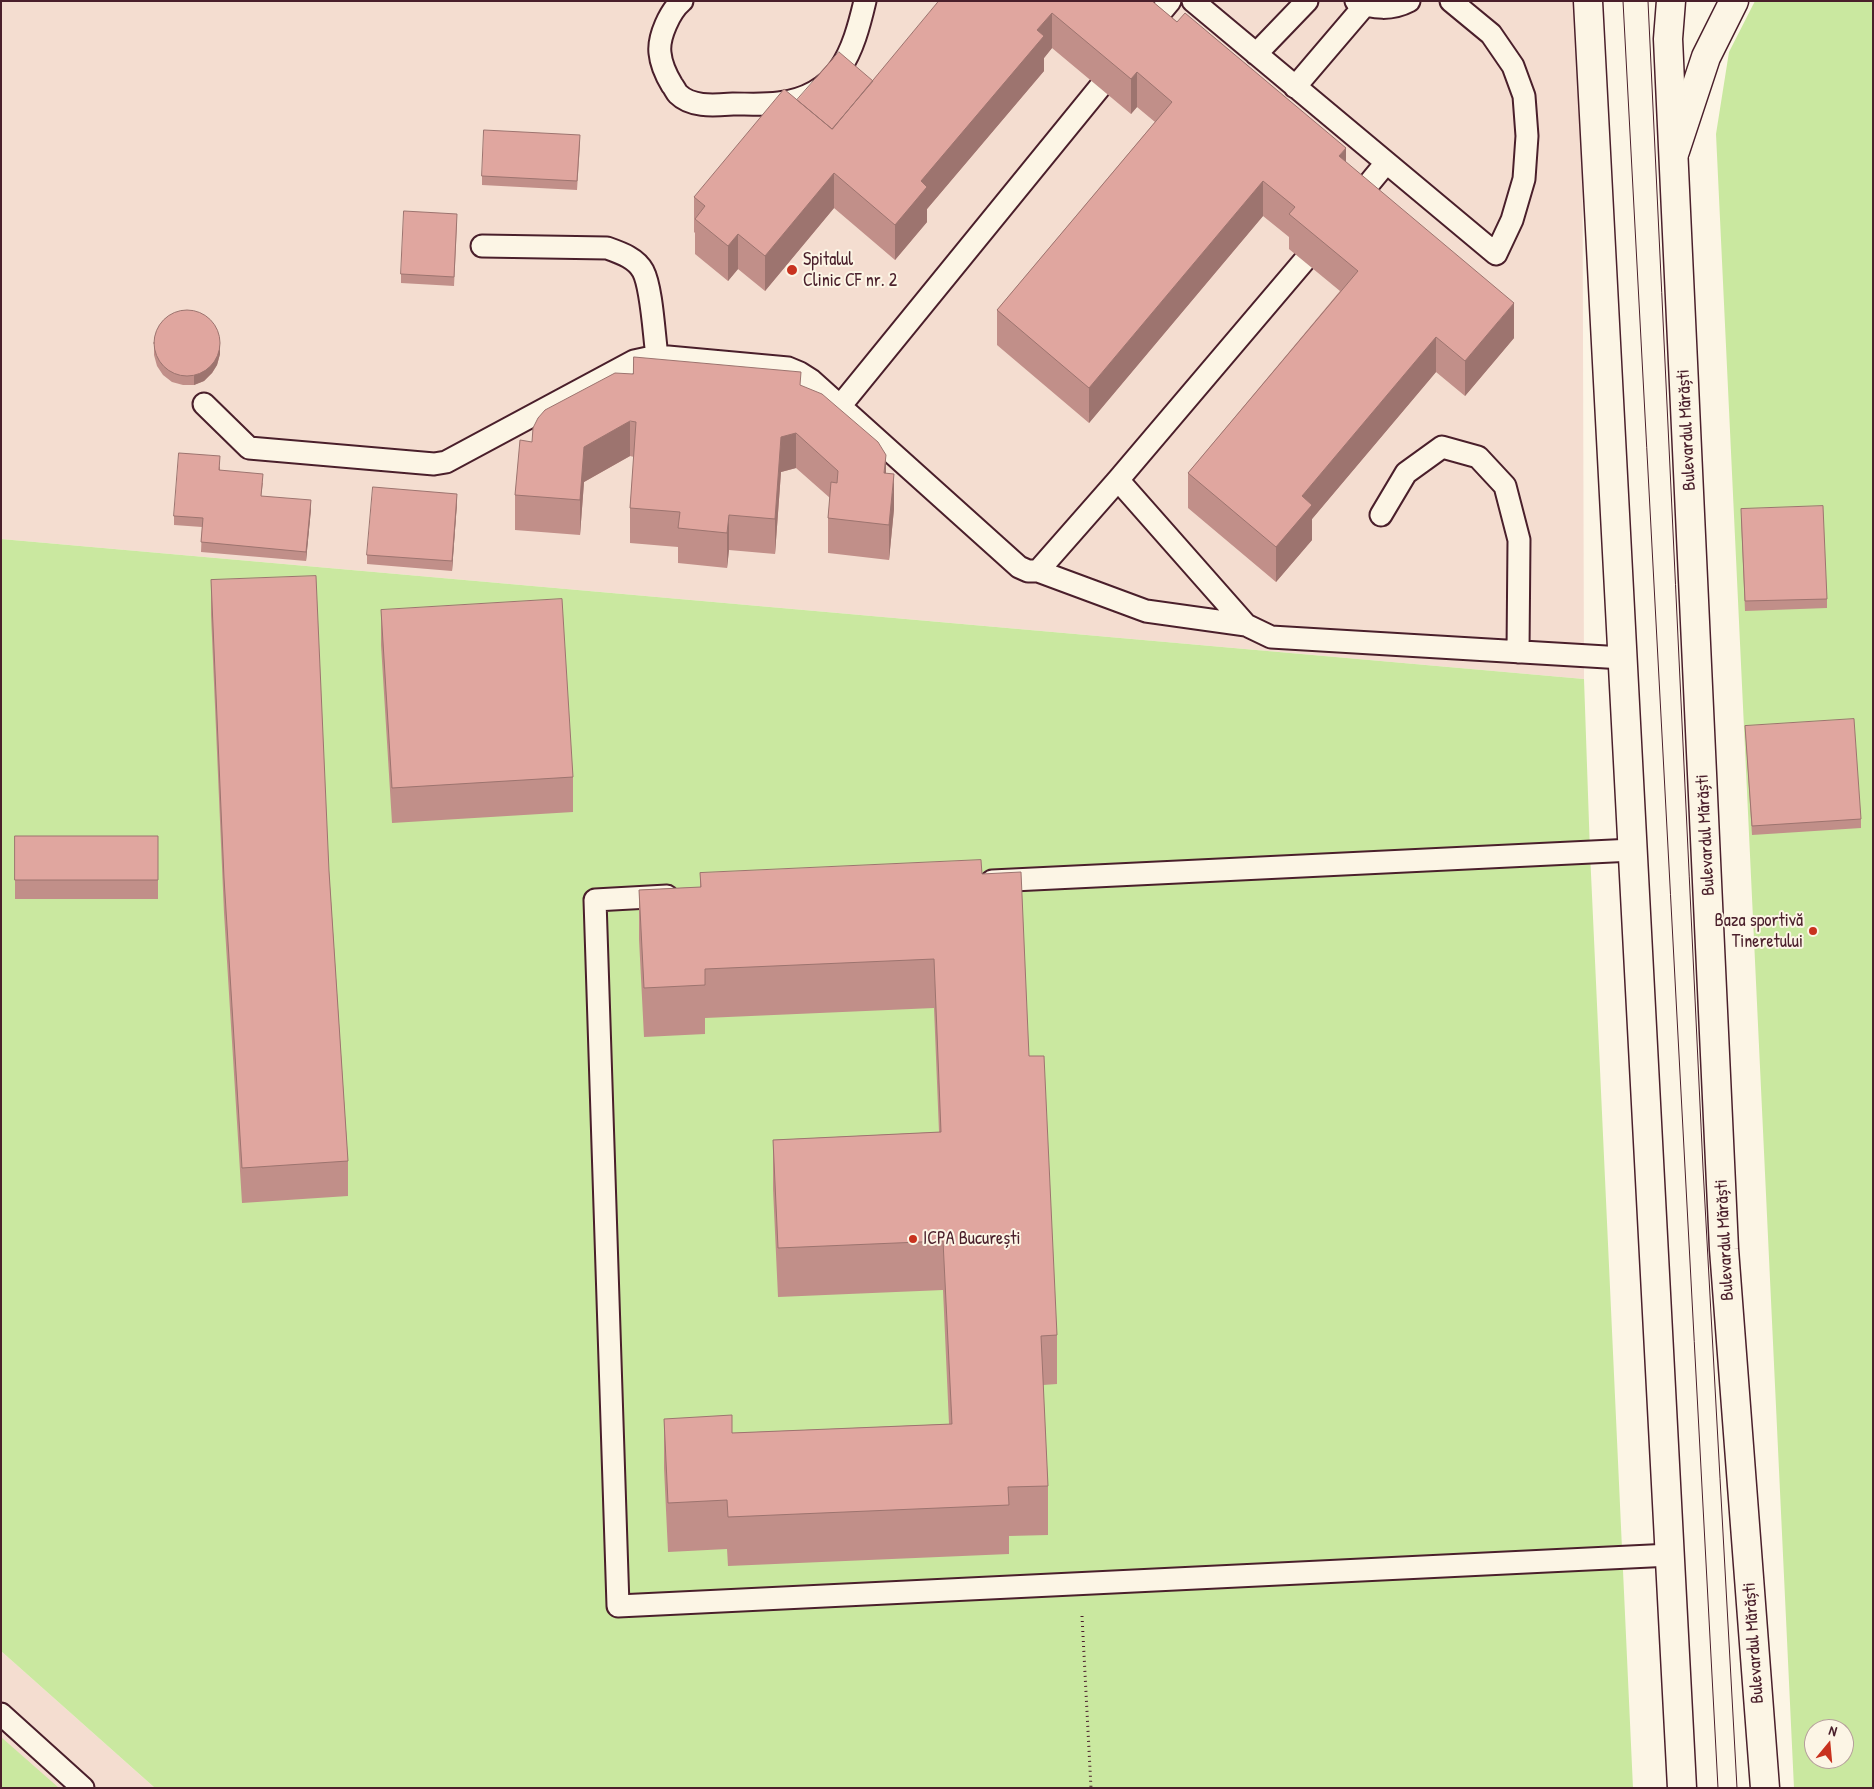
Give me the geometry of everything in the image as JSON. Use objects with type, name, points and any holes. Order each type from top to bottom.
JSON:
[{"type":"main road","points":[[1588,1],[1682,1788]]},
{"type":"main road","name":"Bulevardul Mărăști","points":[[1671,1],[1668,40],[1724,1249],[1765,1788]]},
{"type":"main road","points":[[1674,151],[1706,56],[1734,1]]},
{"type":"lane","points":[[682,1],[676,6],[665,27],[660,51],[666,73],[678,94],[693,103],[709,105],[779,103],[801,98],[822,88],[841,69],[851,51],[866,1]]},
{"type":"lane","points":[[1145,31],[1170,1]]},
{"type":"lane","points":[[1193,1],[1496,254],[1512,220],[1524,179],[1527,136],[1524,96],[1513,66],[1491,34],[1451,1]]},
{"type":"lane","points":[[1256,54],[1307,1]]},
{"type":"lane","points":[[1295,87],[1361,3],[1383,8],[1401,5],[1409,1]]},
{"type":"lane","points":[[841,405],[1100,87]]},
{"type":"lane","points":[[1353,203],[1386,163]]},
{"type":"lane","points":[[482,246],[607,248],[621,252],[643,270],[648,284],[657,356]]},
{"type":"lane","points":[[1038,571],[1304,261]]},
{"type":"lane","points":[[204,404],[249,448],[434,464],[446,462],[634,361],[657,356],[788,368],[811,380],[841,405],[1019,567],[1028,571],[1038,571],[1146,611],[1246,625],[1271,636],[1623,658]]},
{"type":"lane","points":[[1381,515],[1406,472],[1442,447],[1478,457],[1504,486],[1519,540],[1518,652]]},
{"type":"lane","points":[[1118,480],[1246,625]]},
{"type":"lane","points":[[973,882],[1633,850]]},
{"type":"lane","points":[[685,896],[595,900],[618,1606],[1671,1555]]},
{"type":"lane","points":[[1,1714],[83,1788]]},
{"type":"path","points":[[1080,1585],[1091,1788]]},
{"type":"shaded area","name":"Spitalul Clinic CF nr. 2","points":[[1,1],[1582,1],[1584,679],[1,539]]},
{"type":"shaded area","points":[[1,1651],[155,1788],[1,1788]]},
{"type":"green space","name":"Baza sportivă Tineretului","points":[[1755,1],[1873,1],[1873,1788],[1794,1788],[1716,134],[1729,52]]},
{"type":"green space","points":[[1,539],[1584,679],[1590,852],[1633,1788],[155,1788],[1,1651]]},
{"type":"green space","points":[[1,1737],[59,1788],[1,1788]]},
{"type":"building","points":[[939,1],[1152,1],[1177,22],[1185,13],[1346,148],[1339,156],[1514,303],[1465,361],[1436,337],[1302,496],[1312,505],[1276,547],[1188,473],[1358,271],[1289,214],[1295,207],[1263,181],[1089,388],[997,310],[1172,102],[1137,72],[1131,79],[1052,13],[1037,30],[1044,36],[921,181],[927,187],[895,225],[834,173],[765,256],[738,234],[728,246],[695,219],[705,206],[694,197],[784,89],[832,129]]},
{"type":"building","points":[[839,52],[873,81],[832,129],[797,100]]},
{"type":"building","points":[[484,130],[580,135],[577,181],[482,176]]},
{"type":"building","points":[[404,211],[457,214],[454,277],[401,274]]},
{"type":"building","points":[[187,310],[200,313],[210,320],[217,330],[220,343],[217,356],[210,366],[200,373],[187,376],[174,373],[164,366],[157,356],[154,343],[157,330],[164,320],[174,313]]},
{"type":"building","points":[[634,357],[801,372],[800,385],[822,394],[878,442],[886,455],[884,473],[894,474],[889,525],[828,518],[831,482],[837,483],[838,471],[796,433],[781,437],[775,519],[729,515],[727,533],[678,528],[680,512],[630,508],[636,422],[630,421],[584,447],[580,500],[515,495],[520,440],[532,442],[533,428],[538,418],[545,410],[615,373],[633,374]]},
{"type":"building","points":[[179,453],[220,456],[219,470],[263,474],[261,496],[311,500],[306,552],[201,542],[203,518],[174,516]]},
{"type":"building","points":[[373,487],[457,494],[452,561],[367,555]]},
{"type":"building","points":[[1823,506],[1827,599],[1745,601],[1741,509]]},
{"type":"building","points":[[316,576],[329,871],[348,1161],[242,1168],[224,878],[211,580]]},
{"type":"building","points":[[562,599],[573,777],[392,788],[381,610]]},
{"type":"building","points":[[1854,719],[1861,819],[1752,826],[1745,726]]},
{"type":"building","points":[[15,836],[158,836],[158,880],[15,880]]},
{"type":"building","name":"ICPA București","points":[[981,860],[982,874],[1021,872],[1029,1056],[1044,1056],[1057,1335],[1041,1336],[1048,1486],[1008,1487],[1009,1505],[728,1517],[727,1500],[668,1503],[664,1419],[732,1415],[732,1433],[952,1424],[943,1241],[778,1248],[773,1140],[941,1132],[934,959],[705,969],[705,985],[644,988],[639,890],[701,887],[700,873]]},
{"type":"tram line","points":[[1623,1],[1718,1788]]},
{"type":"tram line","points":[[1648,1],[1703,1168],[1737,1788]]},
{"type":"place","name":"Spitalul Clinic CF nr. 2","points":[[792,270]]},
{"type":"place","name":"Baza sportivă Tineretului","points":[[1813,931]]},
{"type":"place","name":"ICPA București","points":[[913,1239]]}]
